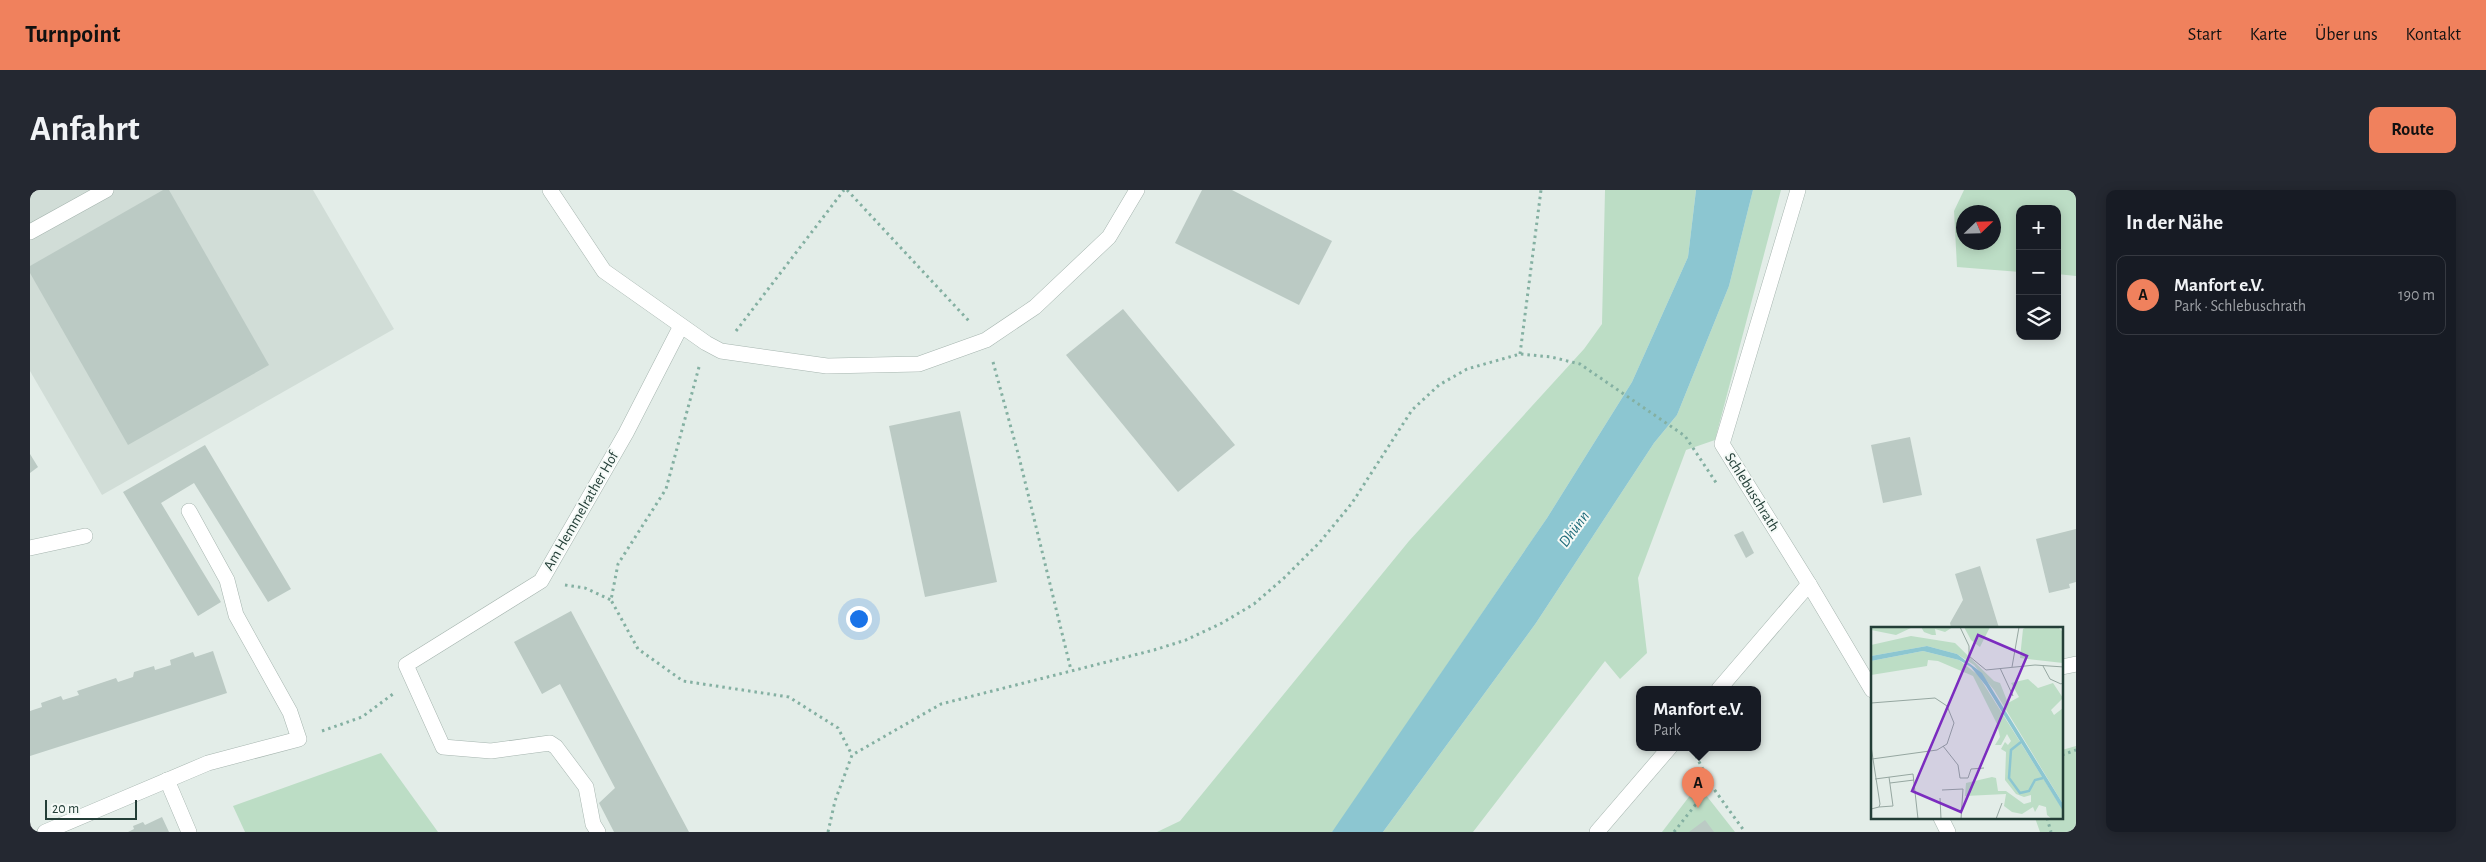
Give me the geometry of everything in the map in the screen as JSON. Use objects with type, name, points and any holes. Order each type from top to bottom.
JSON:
[{"type":"street","points":[[32,227],[106,190]]},
{"type":"street","points":[[550,190],[604,271],[680,326],[722,351],[827,366],[919,364],[986,340],[1036,307],[1109,237],[1137,190]]},
{"type":"street","name":"Schlebuschrath","points":[[1797,190],[1722,444],[1810,584],[1871,688]]},
{"type":"street","name":"Am Hemmelrather Hof","points":[[406,665],[540,581],[626,433],[680,326]]},
{"type":"street","points":[[45,832],[208,764],[299,739],[290,712],[236,615],[227,580],[188,511]]},
{"type":"street","points":[[30,548],[85,536]]},
{"type":"street","points":[[1722,686],[1810,584]]},
{"type":"street","points":[[406,665],[443,747],[491,750],[550,743],[556,746],[586,787],[593,824],[598,832]]},
{"type":"street","points":[[1597,832],[1667,751]]},
{"type":"street","points":[[167,780],[189,832]]},
{"type":"street","points":[[1942,820],[1948,832]]},
{"type":"path","points":[[722,351],[845,190],[986,340],[1019,457],[1071,670]]},
{"type":"path","points":[[1520,354],[1541,190]]},
{"type":"path","points":[[611,600],[618,564],[666,489],[706,342]]},
{"type":"path","points":[[828,832],[834,801],[852,755],[941,704],[1154,650],[1186,640],[1222,623],[1254,604],[1320,542],[1352,503],[1412,410],[1439,385],[1467,369],[1520,354],[1551,357],[1580,364],[1685,436]]},
{"type":"path","points":[[540,581],[585,588],[611,600],[638,649],[682,681],[789,696],[838,728],[852,755]]},
{"type":"path","points":[[299,739],[362,717],[397,692],[406,665]]},
{"type":"path","points":[[2064,754],[2076,750]]},
{"type":"path","points":[[1694,751],[1711,785],[1745,832]]},
{"type":"path","points":[[1674,832],[1711,785]]},
{"type":"shaded area","points":[[30,190],[313,190],[394,329],[102,495],[30,371]]},
{"type":"green space","points":[[1605,190],[1696,190],[1688,257],[1632,382],[1547,518],[1337,826],[1332,832],[1157,832],[1180,821],[1409,541],[1584,349],[1602,324]]},
{"type":"green space","points":[[1753,190],[1781,190],[1715,440],[1686,450],[1638,578],[1647,653],[1620,679],[1605,661],[1473,832],[1383,832],[1536,623],[1654,443],[1677,415],[1729,286]]},
{"type":"green space","points":[[1964,190],[2076,190],[2076,276],[2061,274],[2061,205],[2016,205],[2016,272],[1957,267],[1956,250],[2001,250],[2001,205],[1957,205]]},
{"type":"green space","points":[[1956,207],[1956,248],[1954,211]]},
{"type":"green space","points":[[2076,746],[2076,832],[2040,832],[2036,820],[2064,820],[2064,749]]},
{"type":"green space","points":[[381,753],[438,832],[245,832],[233,806]]},
{"type":"green space","points":[[1698,785],[1735,832],[1662,832]]},
{"type":"water","name":"Dhünn","points":[[1696,190],[1753,190],[1729,286],[1677,415],[1654,443],[1536,623],[1383,832],[1332,832],[1547,518],[1632,382],[1688,257]]},
{"type":"building","points":[[163,190],[169,190],[269,365],[128,445],[30,273],[30,266]]},
{"type":"building","points":[[1202,190],[1232,190],[1332,241],[1299,305],[1175,243]]},
{"type":"building","points":[[1123,309],[1235,445],[1178,492],[1066,355]]},
{"type":"building","points":[[960,411],[997,582],[925,597],[889,426]]},
{"type":"building","points":[[1910,437],[1922,495],[1883,503],[1871,445]]},
{"type":"building","points":[[205,445],[291,589],[268,602],[194,483],[161,503],[221,602],[198,616],[123,492]]},
{"type":"building","points":[[30,454],[38,467],[30,473]]},
{"type":"building","points":[[2076,529],[2076,582],[2069,584],[2070,588],[2049,593],[2036,539]]},
{"type":"building","points":[[1743,531],[1754,553],[1746,558],[1734,535]]},
{"type":"building","points":[[1980,566],[1999,627],[1951,627],[1950,623],[1963,600],[1955,574]]},
{"type":"building","points":[[571,611],[689,832],[614,832],[599,803],[615,788],[560,684],[542,694],[514,642]]},
{"type":"building","points":[[213,651],[227,693],[30,756],[30,711],[42,707],[41,703],[61,696],[63,700],[79,695],[77,691],[116,678],[118,682],[133,677],[134,672],[154,666],[155,670],[171,665],[170,660],[193,652],[195,657]]},
{"type":"building","points":[[162,817],[169,832],[128,832],[134,829],[133,826],[143,822],[145,825]]},
{"type":"building","points":[[1705,820],[1714,832],[1689,832]]},
{"type":"place","name":"Manfort e.V.","points":[[1698,808]]}]
